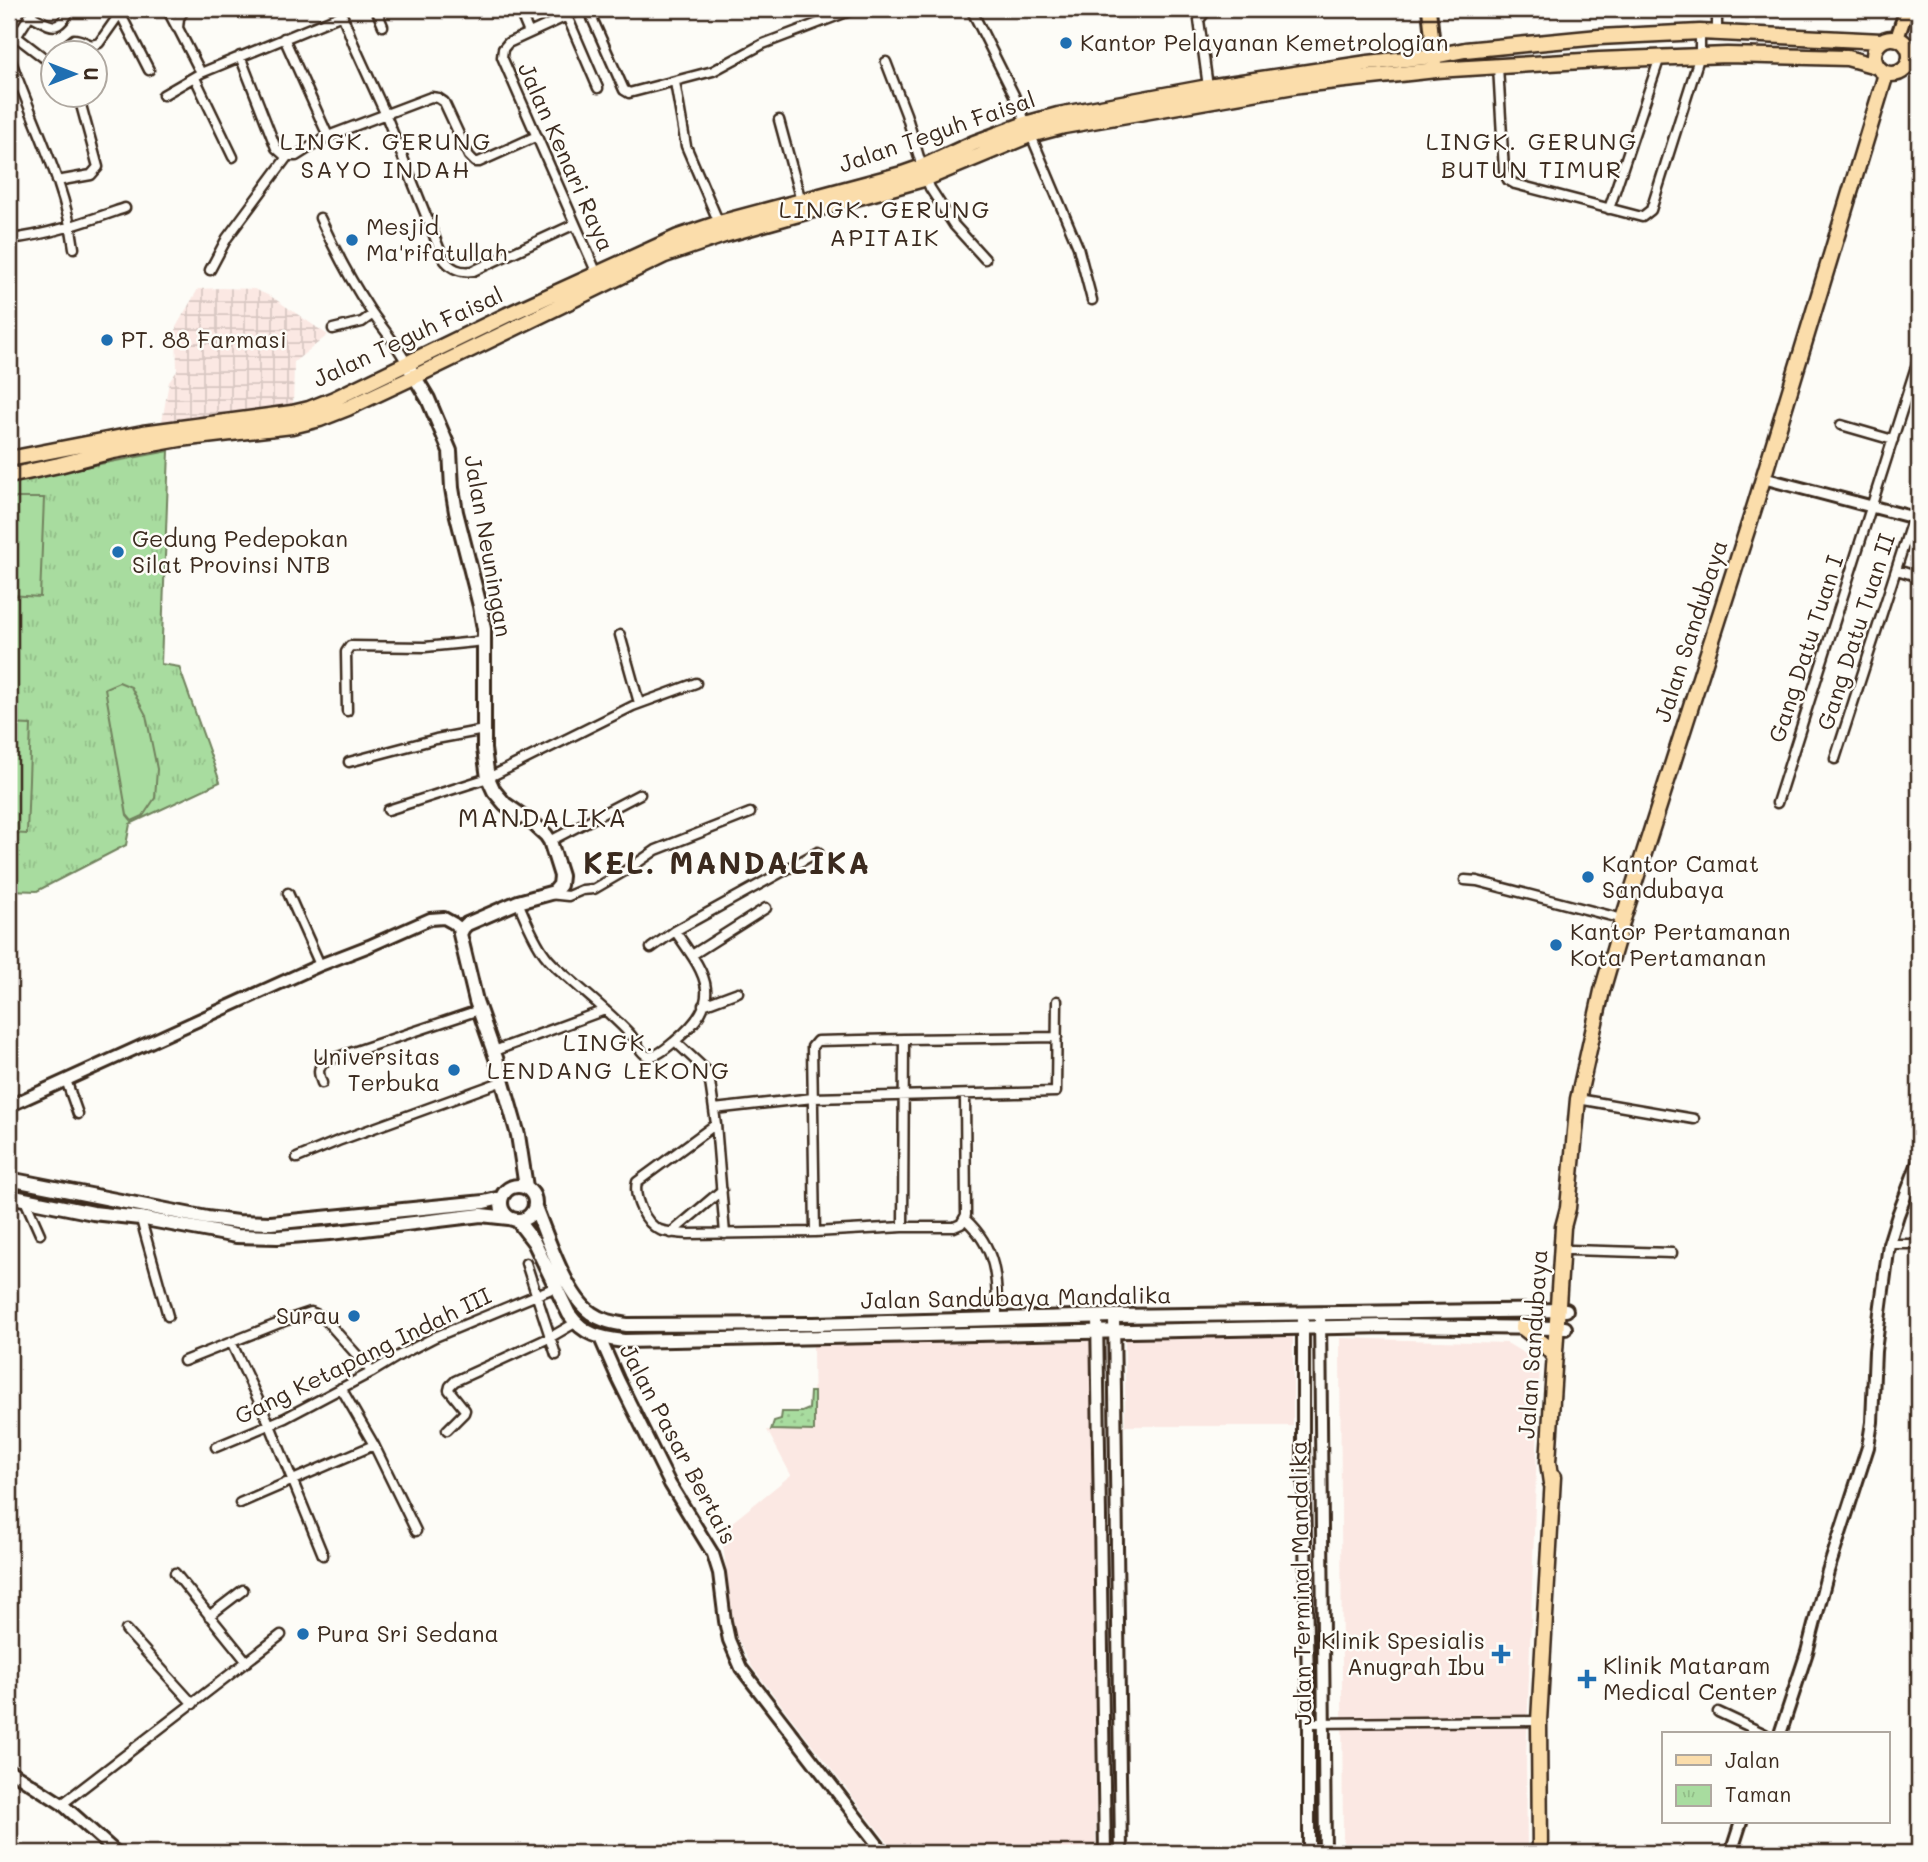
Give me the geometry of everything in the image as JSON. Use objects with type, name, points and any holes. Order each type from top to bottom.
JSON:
[{"type":"highway","name":"Jalan Teguh Faisal","points":[[1028,129],[1435,63],[1465,50],[1599,37],[1700,32],[1881,41]]},
{"type":"highway","points":[[1599,37],[1599,60]]},
{"type":"highway","points":[[1897,38],[1907,45],[1914,62],[1899,74],[1881,70],[1873,58],[1874,50],[1881,41],[1897,38]]},
{"type":"highway","name":"Jalan Teguh Faisal","points":[[599,279],[699,243],[924,173],[974,143],[1028,129],[1071,112],[1208,87],[1368,63],[1498,66],[1700,55],[1847,58],[1881,70]]},
{"type":"highway","name":"Jalan Sandubaya","points":[[1540,1853],[1539,1721],[1551,1483],[1556,1462],[1563,1227],[1568,1208],[1578,1099],[1594,1022],[1623,919],[1763,478],[1881,70]]},
{"type":"highway","name":"Jalan Teguh Faisal","points":[[9,476],[113,451],[180,439],[292,426],[320,419],[348,408],[412,370],[599,279],[678,237],[801,201],[924,173]]},
{"type":"highway","name":"Jalan Teguh Faisal","points":[[9,459],[144,433],[292,413],[412,370]]},
{"type":"highway","name":"Jalan Sandubaya","points":[[1562,1310],[1570,1250],[1568,1208]]},
{"type":"highway","points":[[1522,1327],[1545,1345],[1555,1357]]},
{"type":"highway","name":"Jalan Sandubaya","points":[[1551,1483],[1548,1462],[1555,1357],[1561,1328]]},
{"type":"main road","points":[[1429,9],[1435,63]]},
{"type":"main road","points":[[1897,38],[1907,9]]},
{"type":"main road","name":"Jalan Neuningan","points":[[412,370],[428,399],[450,451],[454,500],[480,606],[485,641],[484,757],[488,778],[505,804],[540,828],[550,841]]},
{"type":"main road","points":[[526,1187],[518,1135],[494,1051],[479,1010],[460,938],[467,924],[518,902],[550,894],[559,888],[561,880],[550,841]]},
{"type":"main road","points":[[9,1179],[237,1222],[271,1223],[484,1202],[501,1198]]},
{"type":"main road","points":[[9,1196],[93,1213],[140,1218],[236,1236],[278,1237],[372,1230],[481,1215],[513,1219],[524,1219],[531,1214],[535,1200],[532,1192],[519,1185],[511,1186],[505,1191],[500,1206],[503,1213],[513,1219],[534,1242],[569,1314],[575,1322],[600,1338],[624,1341],[1423,1325],[1561,1328]]},
{"type":"main road","name":"Jalan Sandubaya Mandalika","points":[[535,1207],[572,1291],[583,1307],[606,1321],[627,1325],[824,1324],[1097,1316],[1562,1310]]},
{"type":"main road","points":[[824,1324],[824,1338]]},
{"type":"main road","points":[[687,1325],[688,1340]]},
{"type":"street","points":[[38,53],[11,36],[32,12],[52,26],[57,26],[71,9]]},
{"type":"street","points":[[167,9],[180,31],[233,157]]},
{"type":"street","points":[[180,31],[178,21],[185,9]]},
{"type":"street","points":[[376,9],[383,26]]},
{"type":"street","points":[[519,9],[529,33]]},
{"type":"street","name":"Jalan Kenari Raya","points":[[582,9],[565,13],[508,43],[503,49],[502,57],[599,279]]},
{"type":"street","points":[[588,9],[625,91],[629,93],[713,71],[780,36],[855,9]]},
{"type":"street","points":[[971,9],[1014,94],[1078,247],[1092,300]]},
{"type":"street","points":[[1208,87],[1199,20],[1211,9]]},
{"type":"street","points":[[1717,9],[1717,33]]},
{"type":"street","points":[[102,38],[121,11]]},
{"type":"street","points":[[121,11],[149,70]]},
{"type":"street","points":[[163,95],[198,76],[341,12],[443,258],[452,268],[477,270],[575,224]]},
{"type":"street","points":[[565,13],[598,88]]},
{"type":"street","points":[[1498,66],[1504,172],[1507,178],[1515,184],[1639,217],[1650,212],[1700,55],[1700,32]]},
{"type":"street","points":[[284,38],[328,136]]},
{"type":"street","points":[[9,55],[57,181],[71,226],[74,248]]},
{"type":"street","points":[[240,57],[276,148],[280,154],[287,157],[296,156],[328,136],[425,98],[434,97],[447,107],[469,156],[475,162],[537,136]]},
{"type":"street","points":[[1609,209],[1660,57]]},
{"type":"street","points":[[886,62],[930,188],[950,218],[985,259]]},
{"type":"street","points":[[675,82],[686,146],[719,223]]},
{"type":"street","points":[[9,90],[20,86]]},
{"type":"street","points":[[57,181],[92,174],[98,167],[82,108]]},
{"type":"street","points":[[779,120],[801,201]]},
{"type":"street","points":[[210,270],[227,238],[287,157]]},
{"type":"street","points":[[9,240],[32,237],[125,208]]},
{"type":"street","points":[[320,219],[340,262],[412,370]]},
{"type":"street","points":[[333,329],[362,322],[373,314]]},
{"type":"street","name":"Gang Datu Tuan I","points":[[1777,803],[1919,357]]},
{"type":"street","points":[[1841,425],[1893,440]]},
{"type":"street","points":[[1763,478],[1916,518]]},
{"type":"street","name":"Gang Datu Tuan II","points":[[1835,760],[1916,518]]},
{"type":"street","points":[[1897,570],[1919,576]]},
{"type":"street","points":[[621,635],[639,703]]},
{"type":"street","points":[[347,710],[346,652],[350,646],[425,647],[485,641]]},
{"type":"street","points":[[388,810],[488,778],[639,703],[696,683]]},
{"type":"street","points":[[349,762],[446,736],[484,730]]},
{"type":"street","points":[[550,841],[640,794]]},
{"type":"street","points":[[550,894],[568,896],[585,889],[594,889],[656,849],[750,813]]},
{"type":"street","points":[[651,947],[675,930],[818,852]]},
{"type":"street","points":[[1465,880],[1623,919]]},
{"type":"street","points":[[288,893],[320,965]]},
{"type":"street","points":[[518,902],[545,955],[632,1035],[642,1052],[648,1056],[654,1056],[684,1033],[697,1019],[704,1005],[705,977],[675,930]]},
{"type":"street","points":[[692,955],[766,908]]},
{"type":"street","points":[[9,1106],[320,965],[369,947],[430,919],[444,918],[462,930]]},
{"type":"street","points":[[704,1005],[738,992]]},
{"type":"street","points":[[714,1109],[813,1098],[1056,1092],[1057,1001]]},
{"type":"street","points":[[322,1083],[318,1070],[326,1061],[479,1010]]},
{"type":"street","points":[[494,1051],[605,1010]]},
{"type":"street","points":[[815,1232],[811,1051],[816,1042],[1057,1037]]},
{"type":"street","points":[[903,1227],[904,1039]]},
{"type":"street","points":[[679,1045],[706,1071],[710,1082],[725,1234]]},
{"type":"street","points":[[66,1080],[78,1114]]},
{"type":"street","points":[[297,1158],[503,1081]]},
{"type":"street","points":[[716,1124],[637,1182],[637,1197],[657,1229],[671,1233],[725,1234],[954,1227],[965,1219],[965,1096]]},
{"type":"street","points":[[1578,1099],[1694,1119]]},
{"type":"street","points":[[1781,1732],[1868,1447],[1872,1422],[1875,1351],[1889,1244],[1919,1160]]},
{"type":"street","points":[[671,1233],[722,1190]]},
{"type":"street","points":[[24,1198],[40,1234]]},
{"type":"street","points":[[137,1203],[168,1316]]},
{"type":"street","points":[[965,1219],[988,1247],[994,1266],[997,1319]]},
{"type":"street","points":[[1889,1244],[1919,1244]]},
{"type":"street","points":[[1570,1250],[1672,1253]]},
{"type":"street","points":[[526,1263],[556,1355]]},
{"type":"street","name":"Gang Ketapang Indah III","points":[[216,1447],[270,1425],[436,1337],[556,1287]]},
{"type":"street","points":[[184,1362],[305,1313],[314,1312],[325,1319],[372,1372]]},
{"type":"street","points":[[1303,1313],[1309,1853]]},
{"type":"street","name":"Jalan Terminal Mandalika","points":[[1320,1313],[1325,1853]]},
{"type":"street","points":[[1097,1316],[1105,1853]]},
{"type":"street","points":[[1114,1316],[1121,1853]]},
{"type":"street","points":[[447,1430],[465,1409],[449,1390],[455,1381],[551,1337],[575,1322]]},
{"type":"street","name":"Jalan Pasar Bertais","points":[[600,1338],[670,1484],[713,1554],[719,1573],[729,1640],[741,1668],[884,1853]]},
{"type":"street","points":[[231,1342],[294,1480],[323,1555]]},
{"type":"street","points":[[341,1388],[374,1445],[416,1531]]},
{"type":"street","points":[[240,1503],[374,1445]]},
{"type":"street","points":[[175,1573],[247,1662]]},
{"type":"street","points":[[209,1616],[243,1590]]},
{"type":"street","points":[[126,1630],[193,1704]]},
{"type":"street","points":[[62,1804],[281,1635]]},
{"type":"street","points":[[1718,1712],[1761,1732]]},
{"type":"street","points":[[1309,1723],[1539,1721]]},
{"type":"street","points":[[9,1770],[62,1804],[117,1853]]},
{"type":"street","points":[[1731,1853],[1740,1824]]},
{"type":"shaded area","points":[[198,289],[254,289],[272,297],[328,335],[294,362],[293,411],[161,427],[169,382],[177,371],[176,327]]},
{"type":"shaded area","points":[[1125,1337],[1293,1337],[1293,1426],[1125,1426]]},
{"type":"shaded area","points":[[1340,1338],[1507,1343],[1540,1363],[1526,1759],[1527,1853],[1343,1853]]},
{"type":"shaded area","points":[[1092,1341],[1096,1853],[896,1853],[752,1667],[735,1633],[721,1531],[791,1475],[767,1430],[814,1430],[813,1345]]},
{"type":"green space","points":[[169,451],[161,664],[179,667],[220,782],[130,824],[126,845],[37,891],[9,890],[9,481]]},
{"type":"green space","points":[[9,498],[44,498],[40,597],[9,595]]},
{"type":"green space","points":[[119,682],[131,687],[146,715],[157,769],[155,798],[143,816],[132,821],[127,815],[105,688]]},
{"type":"green space","points":[[9,724],[31,725],[27,834],[9,833]]},
{"type":"green space","points":[[810,1392],[814,1392],[814,1431],[771,1430],[774,1421],[781,1419],[782,1412],[802,1412],[809,1409]]},
{"type":"place","name":"Kantor Pelayanan Kemetrologian","points":[[1066,43]]},
{"type":"place","name":"Mesjid Ma'rifatullah","points":[[352,240]]},
{"type":"place","name":"PT. 88 Farmasi","points":[[107,340]]},
{"type":"place","name":"Gedung Pedepokan Silat Provinsi NTB","points":[[118,552]]},
{"type":"place","name":"Kantor Camat Sandubaya","points":[[1588,877]]},
{"type":"place","name":"Kantor Pertamanan Kota Pertamanan","points":[[1556,945]]},
{"type":"place","name":"Universitas Terbuka","points":[[454,1070]]},
{"type":"place","name":"Surau","points":[[354,1316]]},
{"type":"place","name":"Pura Sri Sedana","points":[[303,1634]]},
{"type":"place","name":"Klinik Spesialis Anugrah Ibu","points":[[1501,1654]]},
{"type":"place","name":"Klinik Mataram Medical Center","points":[[1587,1679]]},
{"type":"district","name":"LINGK. GERUNG SAYO INDAH","points":[[386,156]]},
{"type":"district","name":"LINGK. GERUNG BUTUN TIMUR","points":[[1532,156]]},
{"type":"district","name":"LINGK. GERUNG APITAIK","points":[[885,224]]},
{"type":"district","name":"MANDALIKA","points":[[543,818]]},
{"type":"district","name":"KEL. MANDALIKA","points":[[727,864]]},
{"type":"district","name":"LINGK. LENDANG LEKONG","points":[[609,1057]]}]
